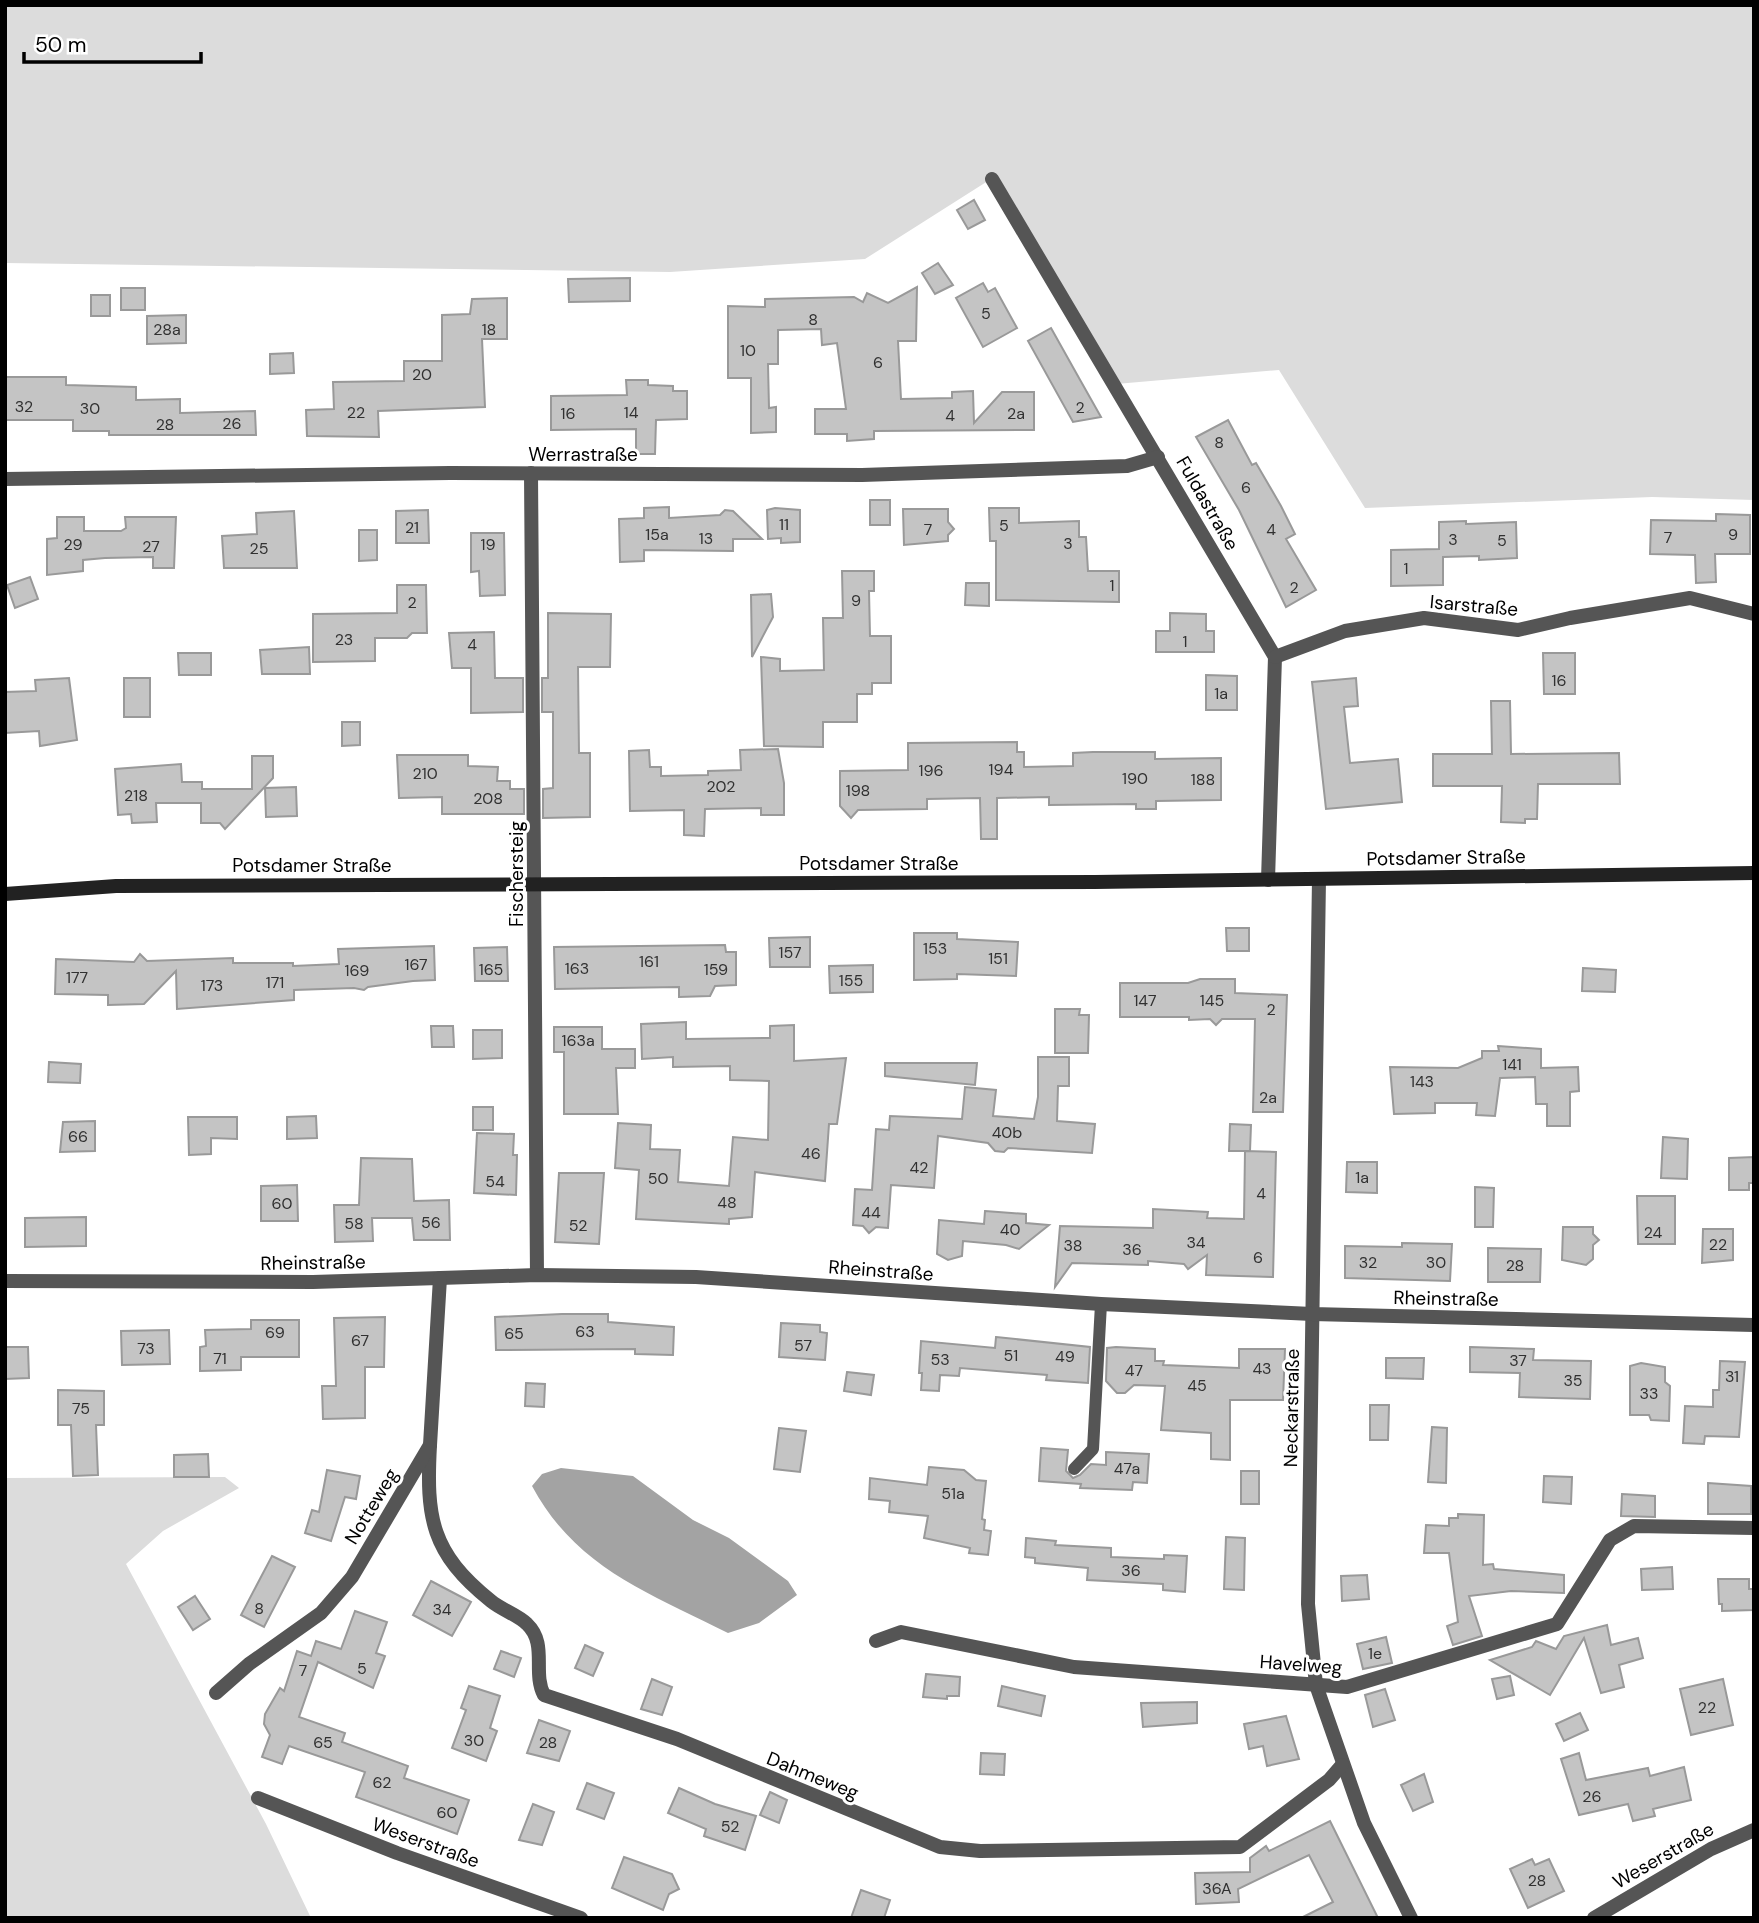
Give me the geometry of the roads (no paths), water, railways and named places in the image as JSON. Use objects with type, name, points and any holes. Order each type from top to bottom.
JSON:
[{"type":"main road","name":"Potsdamer Straße","points":[[5,894],[116,886],[1268,880],[1754,873]]},
{"type":"street","name":"Fuldastraße","points":[[992,179],[1275,657]]},
{"type":"street","name":"Werrastraße","points":[[5,479],[531,473],[862,475],[1128,466],[1158,457]]},
{"type":"street","name":"Fischersteig","points":[[531,473],[537,1275]]},
{"type":"street","name":"Isarstraße","points":[[1275,657],[1345,631],[1424,618],[1518,630],[1570,618],[1690,598],[1754,614]]},
{"type":"street","points":[[1268,880],[1275,657]]},
{"type":"street","name":"Neckarstraße","points":[[1319,879],[1308,1604],[1316,1685],[1342,1765],[1364,1823],[1411,1918]]},
{"type":"street","name":"Rheinstraße","points":[[5,1281],[313,1282],[537,1275],[696,1278],[1101,1304],[1312,1314],[1754,1325]]},
{"type":"street","name":"Notteweg","points":[[216,1693],[249,1664],[321,1613],[337,1595],[352,1577],[430,1445],[440,1278]]},
{"type":"street","name":"Dahmeweg","points":[[430,1445],[428,1490],[434,1533],[448,1558],[489,1600],[527,1624],[540,1645],[537,1682],[544,1695],[677,1739],[940,1847],[980,1851],[1240,1847],[1329,1780],[1342,1765]]},
{"type":"street","name":"Havelweg","points":[[876,1641],[901,1632],[1074,1667],[1347,1687],[1557,1624],[1611,1540],[1634,1526],[1754,1528]]},
{"type":"street","name":"Weserstraße","points":[[258,1798],[397,1853],[581,1918]]},
{"type":"street","name":"Weserstraße","points":[[1594,1918],[1711,1849],[1754,1830]]},
{"type":"lane","points":[[1074,1469],[1093,1449],[1101,1304]]}]
